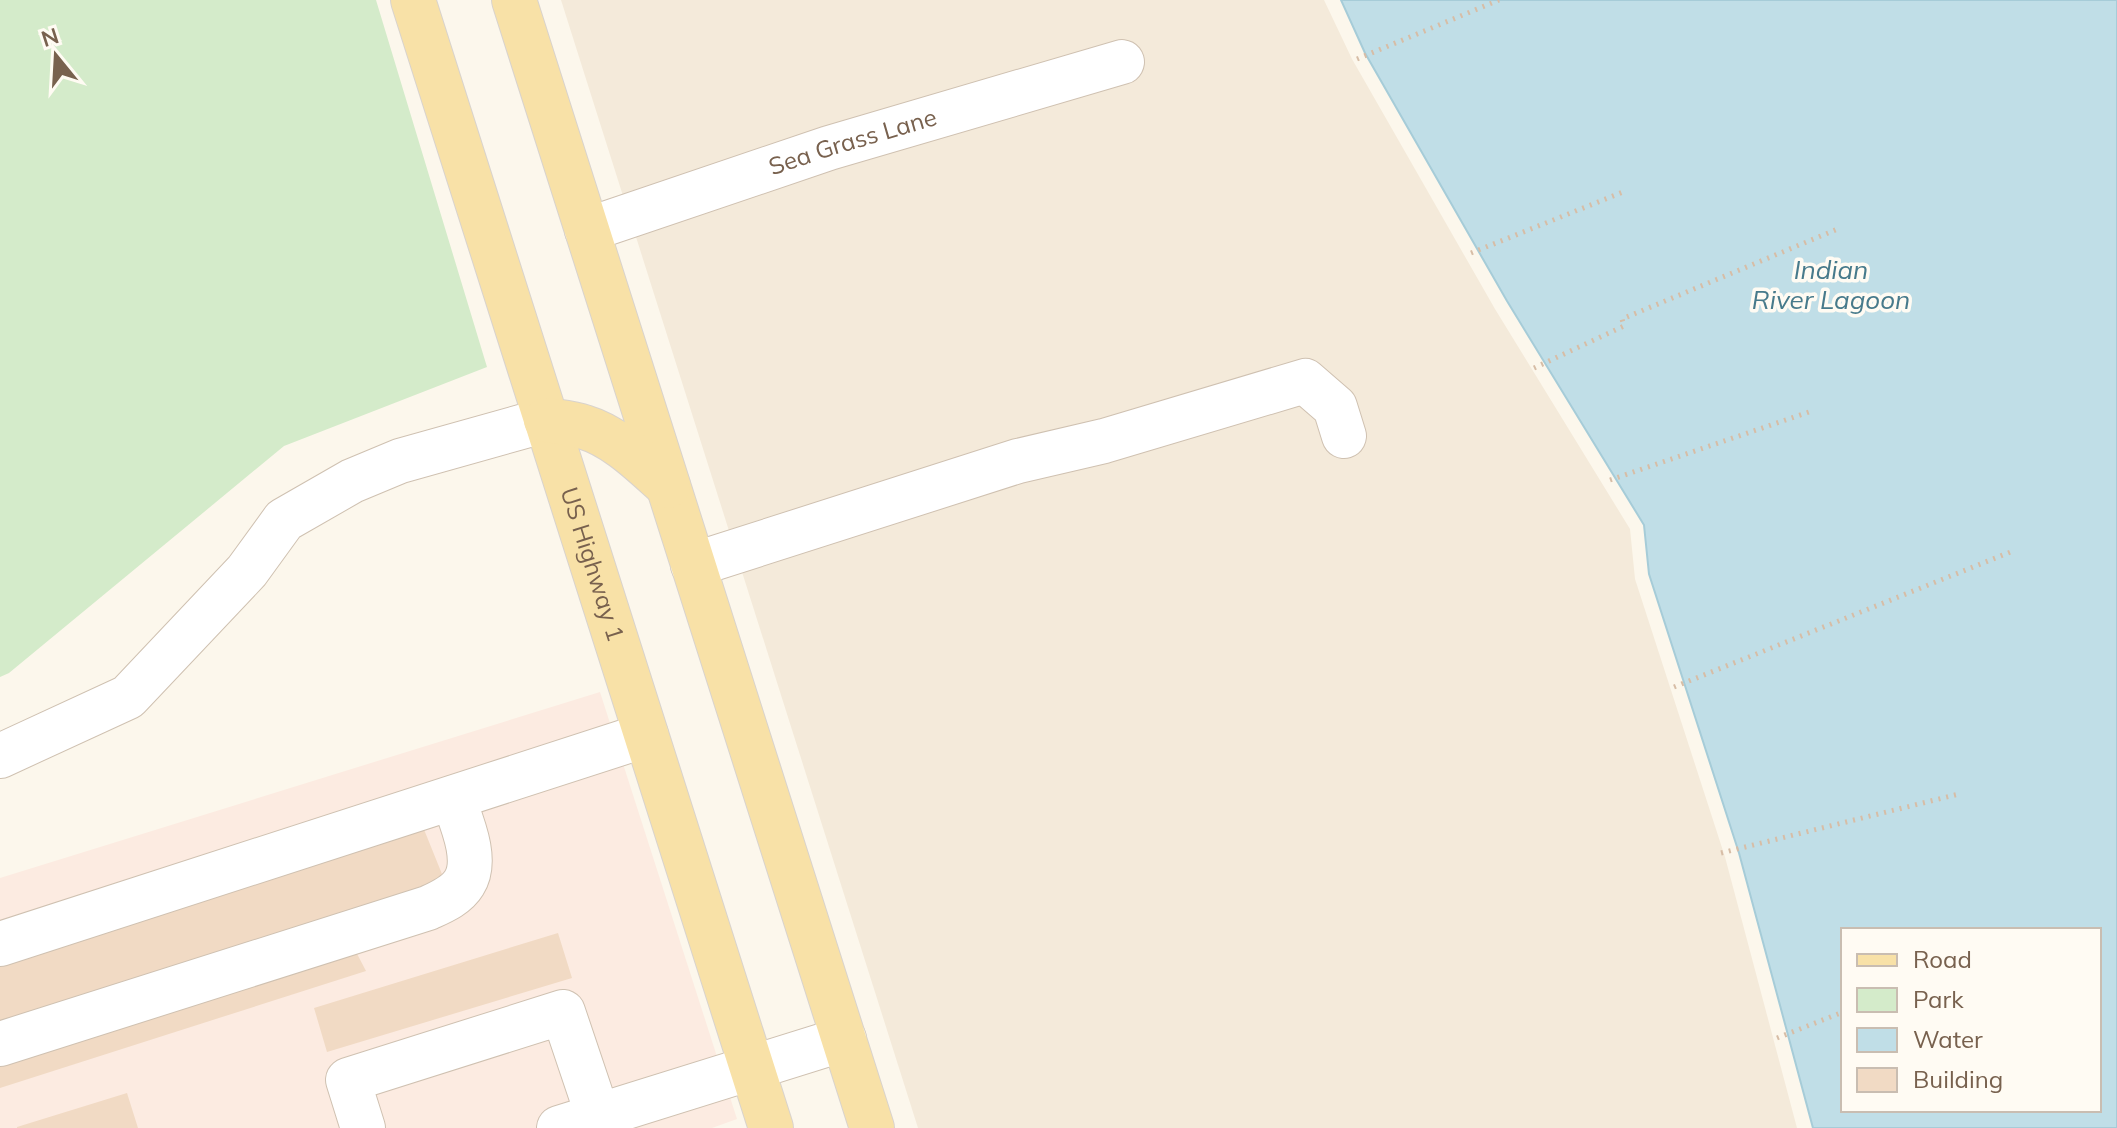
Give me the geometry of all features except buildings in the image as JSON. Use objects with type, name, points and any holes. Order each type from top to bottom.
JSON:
[{"type":"main road","name":"US Highway 1","points":[[413,0],[771,1128]]},
{"type":"main road","points":[[514,0],[872,1128]]},
{"type":"main road","points":[[546,420],[584,426],[606,437],[636,456],[668,486]]},
{"type":"street","name":"Sea Grass Lane","points":[[587,230],[829,148],[1122,62]]},
{"type":"street","points":[[693,565],[1018,461],[1104,441],[1305,381],[1335,407],[1344,436]]},
{"type":"street","points":[[0,756],[128,697],[247,571],[284,520],[352,481],[400,461],[546,420]]},
{"type":"street","points":[[0,944],[646,735]]},
{"type":"street","points":[[0,1044],[440,902],[465,882],[469,860],[453,798]]},
{"type":"street","points":[[363,1128],[348,1080],[563,1012],[578,1122],[844,1039]]},
{"type":"path","points":[[1357,59],[1499,0]]},
{"type":"path","points":[[1471,253],[1623,192]]},
{"type":"path","points":[[1534,368],[1624,326],[1622,319],[1840,228]]},
{"type":"path","points":[[1610,480],[1809,412]]},
{"type":"path","points":[[1674,687],[2013,551]]},
{"type":"path","points":[[1721,853],[1959,794]]},
{"type":"path","points":[[1777,1038],[1841,1013]]},
{"type":"shaded area","points":[[561,0],[1324,0],[1352,59],[1495,309],[1630,529],[1635,579],[1725,857],[1797,1128],[918,1128]]},
{"type":"shaded area","points":[[600,692],[737,1119],[712,1128],[0,1128],[0,878]]},
{"type":"green space","points":[[0,0],[376,0],[487,367],[284,446],[9,673],[0,677]]},
{"type":"water","name":"Indian River Lagoon","points":[[1341,0],[2117,0],[2117,1128],[1813,1128],[1739,853],[1649,574],[1644,525],[1507,301],[1365,53]]}]
